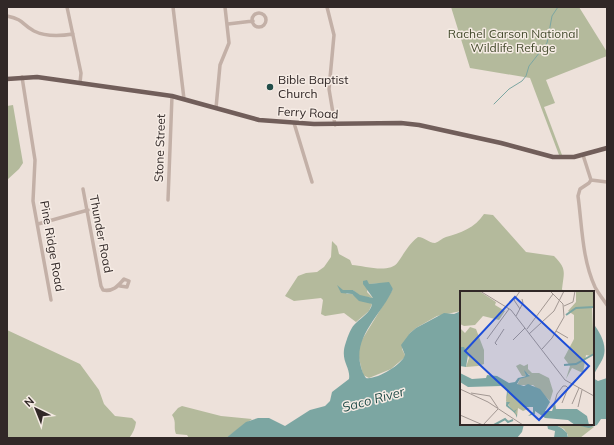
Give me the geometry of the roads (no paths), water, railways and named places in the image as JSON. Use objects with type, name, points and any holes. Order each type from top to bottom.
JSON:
[{"type":"main road","name":"Ferry Road","points":[[7,79],[22,77],[80,83],[172,96],[246,118],[334,125],[414,124],[501,143],[553,157],[567,158],[607,148]]},
{"type":"street","points":[[67,7],[81,73],[80,83]]},
{"type":"street","points":[[173,7],[184,99]]},
{"type":"street","points":[[216,108],[220,66],[229,45],[228,24],[225,7]]},
{"type":"street","points":[[327,7],[334,35],[329,89],[334,125]]},
{"type":"street","points":[[7,16],[19,19],[33,30],[41,33],[58,35],[73,34]]},
{"type":"street","points":[[228,24],[253,21]]},
{"type":"street","name":"Pine Ridge Road","points":[[22,77],[35,160],[33,201],[51,300]]},
{"type":"street","name":"Stone Street","points":[[168,200],[172,96]]},
{"type":"street","points":[[294,123],[312,182]]},
{"type":"street","points":[[583,154],[591,180]]},
{"type":"street","points":[[607,182],[591,180],[578,192],[585,250],[593,282],[607,304]]},
{"type":"street","name":"Thunder Road","points":[[83,188],[101,286],[106,290],[120,286]]},
{"type":"street","points":[[38,224],[88,210]]},
{"type":"water","name":"Saco River","points":[[367,280],[369,284],[389,282],[393,289],[364,336],[359,356],[361,367],[366,378],[376,377],[388,371],[403,359],[405,355],[401,345],[416,328],[444,313],[454,314],[460,311],[460,425],[524,425],[522,432],[517,438],[226,438],[246,422],[258,418],[269,418],[285,426],[310,410],[325,406],[330,401],[332,392],[349,379],[348,370],[344,359],[344,349],[351,329],[368,312],[372,304],[359,301],[352,294],[341,293],[337,285],[343,290],[353,290],[360,295],[373,298],[363,284],[363,281]]},
{"type":"water","points":[[594,324],[601,335],[605,348],[603,358],[594,375]]},
{"type":"water","points":[[607,378],[607,419],[601,419],[597,425],[589,428],[576,425],[594,425],[594,379],[598,381]]},
{"type":"water","points":[[547,425],[556,425],[567,433],[568,438],[554,438],[555,431],[548,429]]},
{"type":"waterway","points":[[494,104],[509,89],[522,81],[526,76],[529,66],[547,43],[552,16],[558,7]]},
{"type":"place","name":"Bible Baptist Church","points":[[270,87]]},
{"type":"park label","name":"Rachel Carson National Wildlife Refuge","points":[[513,41]]}]
